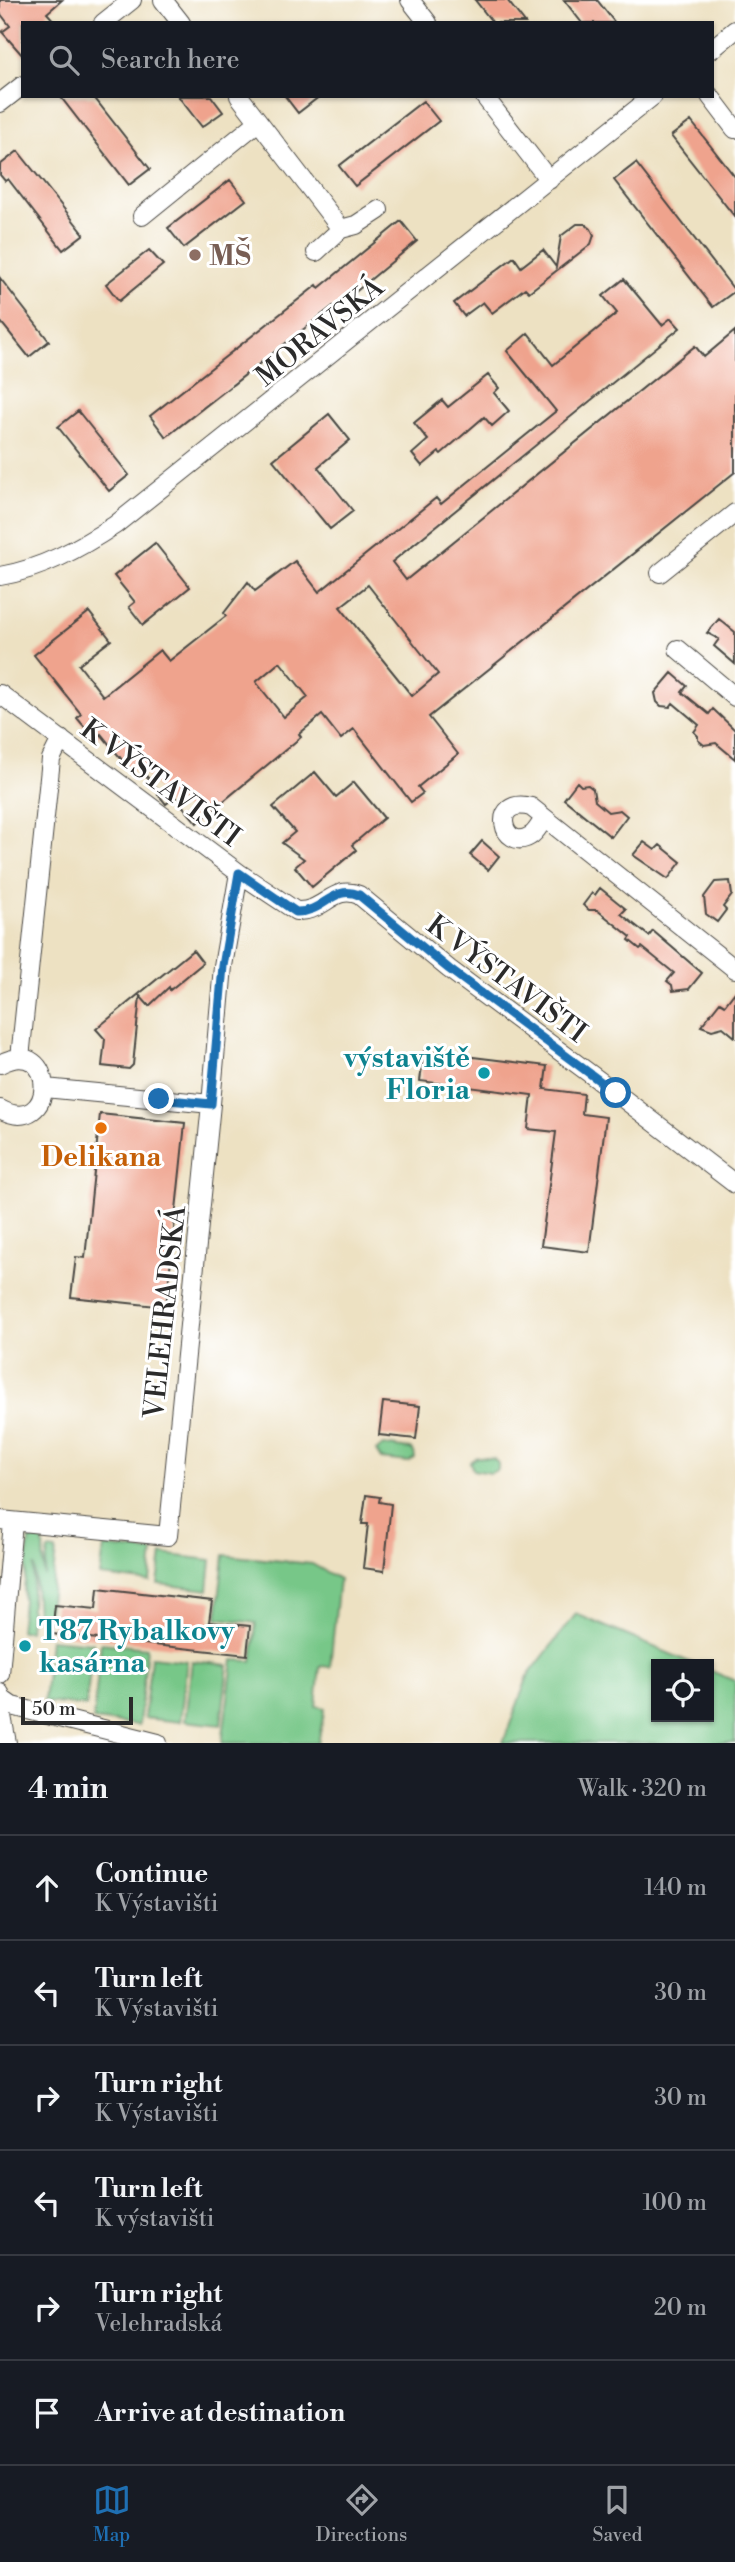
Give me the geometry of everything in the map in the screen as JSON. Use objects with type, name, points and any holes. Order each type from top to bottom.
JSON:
[{"type":"street","points":[[106,21],[132,0]]},
{"type":"street","points":[[163,0],[179,21]]},
{"type":"street","points":[[410,0],[426,21]]},
{"type":"street","points":[[714,47],[735,30]]},
{"type":"street","points":[[0,103],[21,87]]},
{"type":"street","points":[[240,98],[341,229]]},
{"type":"street","points":[[486,98],[549,180]]},
{"type":"street","name":"MORAVSKÁ","points":[[0,576],[26,570],[56,558],[116,525],[651,98]]},
{"type":"street","points":[[712,98],[735,129]]},
{"type":"street","points":[[142,216],[258,122]]},
{"type":"street","points":[[316,251],[341,229],[356,225],[379,210]]},
{"type":"street","points":[[660,573],[735,513]]},
{"type":"street","points":[[678,649],[735,697]]},
{"type":"street","name":"K VÝSTAVIŠTI","points":[[0,694],[239,873],[296,912],[316,909],[336,894],[351,891],[359,895],[449,969],[735,1184]]},
{"type":"street","points":[[20,1058],[51,759],[61,739]]},
{"type":"street","points":[[544,818],[735,969]]},
{"type":"street","name":"K VÝSTAVIŠTI","points":[[211,1104],[223,966],[239,873]]},
{"type":"street","points":[[0,1064],[20,1058],[30,1061],[39,1068],[46,1088],[43,1098],[29,1112],[19,1115],[0,1109]]},
{"type":"street","points":[[46,1088],[211,1104]]},
{"type":"street","name":"VELEHRADSKÁ","points":[[6,1521],[167,1536],[211,1104]]},
{"type":"street","points":[[0,1674],[6,1521]]},
{"type":"street","points":[[0,1693],[2,1699],[12,1706],[158,1743]]},
{"type":"street","points":[[0,1705],[7,1743]]},
{"type":"green space","points":[[383,1445],[410,1449],[415,1458],[408,1462],[381,1459],[376,1451]]},
{"type":"green space","points":[[476,1457],[494,1459],[498,1463],[498,1469],[491,1473],[473,1470],[470,1462]]},
{"type":"green space","points":[[29,1539],[43,1540],[44,1576],[48,1550],[56,1551],[48,1618],[37,1618],[34,1566],[29,1631],[20,1631]]},
{"type":"green space","points":[[104,1547],[153,1552],[150,1582],[100,1576]]},
{"type":"green space","points":[[162,1554],[211,1560],[208,1590],[158,1584]]},
{"type":"green space","points":[[224,1555],[312,1564],[339,1579],[330,1667],[320,1666],[316,1706],[325,1708],[318,1743],[222,1743],[233,1660],[252,1661],[256,1623],[217,1618]]},
{"type":"green space","points":[[576,1614],[682,1659],[651,1659],[651,1722],[714,1722],[714,1672],[735,1681],[735,1743],[503,1743],[528,1676]]},
{"type":"green space","points":[[50,1639],[93,1643],[86,1706],[44,1702]]},
{"type":"green space","points":[[101,1643],[147,1648],[139,1725],[93,1720]]},
{"type":"green space","points":[[151,1657],[187,1661],[180,1722],[144,1718]]},
{"type":"green space","points":[[192,1661],[228,1665],[221,1725],[185,1721]]},
{"type":"building","points":[[0,0],[62,0],[47,13],[54,21],[21,21],[21,54],[2,32],[10,26],[0,13]]},
{"type":"building","points":[[475,0],[507,0],[523,21],[491,21]]},
{"type":"building","points":[[564,0],[597,0],[613,21],[580,21]]},
{"type":"building","points":[[62,98],[95,98],[150,169],[129,185]]},
{"type":"building","points":[[180,98],[212,98],[223,112],[202,127]]},
{"type":"building","points":[[287,98],[317,98],[298,113]]},
{"type":"building","points":[[423,101],[439,121],[355,186],[339,166]]},
{"type":"building","points":[[691,121],[735,177],[735,217],[671,136]]},
{"type":"building","points":[[18,151],[84,234],[63,250],[8,179],[5,181],[0,175],[0,165]]},
{"type":"building","points":[[636,163],[735,291],[713,307],[614,180]]},
{"type":"building","points":[[230,180],[246,200],[184,248],[168,228]]},
{"type":"building","points":[[401,221],[417,241],[347,299],[335,308],[333,306],[166,437],[150,416],[317,285],[319,288]]},
{"type":"building","points":[[577,224],[585,224],[591,229],[594,235],[591,244],[529,292],[525,288],[492,313],[483,302],[464,316],[454,303],[514,257],[521,267],[543,250],[556,267],[561,236]]},
{"type":"building","points":[[149,250],[163,265],[119,301],[106,284]]},
{"type":"building","points":[[0,278],[49,341],[29,357],[0,321]]},
{"type":"building","points":[[624,279],[662,325],[671,318],[680,328],[392,562],[406,580],[695,346],[704,357],[735,331],[735,472],[429,717],[458,754],[418,787],[423,793],[411,802],[354,729],[341,739],[322,715],[299,734],[301,737],[197,823],[175,797],[166,804],[158,794],[160,792],[138,766],[131,771],[101,734],[95,739],[77,718],[81,714],[34,655],[89,612],[111,640],[79,665],[103,696],[160,650],[169,661],[226,616],[224,613],[248,582],[255,591],[295,561],[319,592],[436,498],[441,504],[556,411],[507,351],[528,333],[553,365],[617,313],[603,296]],"holes":[[[368,585],[438,674],[412,696],[340,607]],[[280,662],[308,697],[284,717],[256,682]]]},
{"type":"building","points":[[488,375],[499,388],[494,393],[509,411],[492,426],[484,417],[441,454],[439,452],[422,466],[412,454],[428,440],[414,423],[442,400],[448,407]]},
{"type":"building","points":[[78,411],[129,475],[109,491],[58,427]]},
{"type":"building","points":[[329,414],[350,440],[318,467],[353,511],[330,529],[273,460]]},
{"type":"building","points":[[155,543],[190,587],[143,625],[129,607],[135,602],[114,576]]},
{"type":"building","points":[[719,619],[735,632],[735,664],[714,646],[719,639],[707,633]]},
{"type":"building","points":[[672,673],[687,686],[682,692],[709,714],[713,709],[735,730],[735,759],[716,743],[704,745],[698,740],[694,732],[699,725],[673,703],[670,707],[661,706],[657,702],[655,693]]},
{"type":"building","points":[[315,772],[336,797],[354,782],[384,818],[352,845],[356,850],[312,887],[295,867],[304,859],[282,843],[295,832],[273,807]]},
{"type":"building","points":[[577,782],[593,789],[595,801],[608,812],[620,810],[627,816],[611,837],[564,799]]},
{"type":"building","points":[[482,841],[499,856],[488,870],[470,855]]},
{"type":"building","points":[[644,842],[655,850],[660,845],[681,862],[668,879],[633,855]]},
{"type":"building","points":[[730,881],[732,895],[717,922],[706,914],[704,897],[715,882]]},
{"type":"building","points":[[600,888],[626,909],[621,914],[649,936],[653,931],[702,973],[689,989],[673,991],[672,985],[667,981],[674,973],[629,940],[631,937],[597,910],[589,910],[583,905],[592,893],[595,895]]},
{"type":"building","points":[[193,950],[203,963],[170,990],[169,987],[149,1006],[140,996],[133,1065],[129,1069],[102,1066],[105,1039],[96,1029]]},
{"type":"building","points":[[735,992],[735,1037],[723,1027],[712,1030],[701,1026],[720,1002],[725,1005]]},
{"type":"building","points":[[424,1051],[547,1066],[544,1089],[584,1094],[582,1114],[606,1117],[589,1252],[541,1246],[556,1132],[528,1129],[532,1095],[420,1081]]},
{"type":"building","points":[[100,1114],[185,1123],[166,1307],[71,1297],[76,1257],[85,1258]]},
{"type":"building","points":[[383,1402],[420,1406],[416,1439],[379,1435]]},
{"type":"building","points":[[366,1495],[380,1497],[379,1502],[391,1504],[384,1571],[363,1568],[368,1524],[362,1524]]},
{"type":"building","points":[[98,1588],[212,1601],[209,1622],[250,1626],[247,1655],[52,1634],[55,1605],[96,1609]]},
{"type":"place","name":"MŠ","points":[[195,255]]},
{"type":"place","name":"výstaviště Floria","points":[[484,1073]]},
{"type":"place","name":"Delikana","points":[[101,1128]]},
{"type":"place","name":"T87 Rybalkovy kasárna","points":[[25,1646]]},
{"type":"route","points":[[159,1099],[211,1104],[223,966],[239,873],[296,912],[316,909],[336,894],[351,891],[359,895],[449,969],[616,1093]]}]
